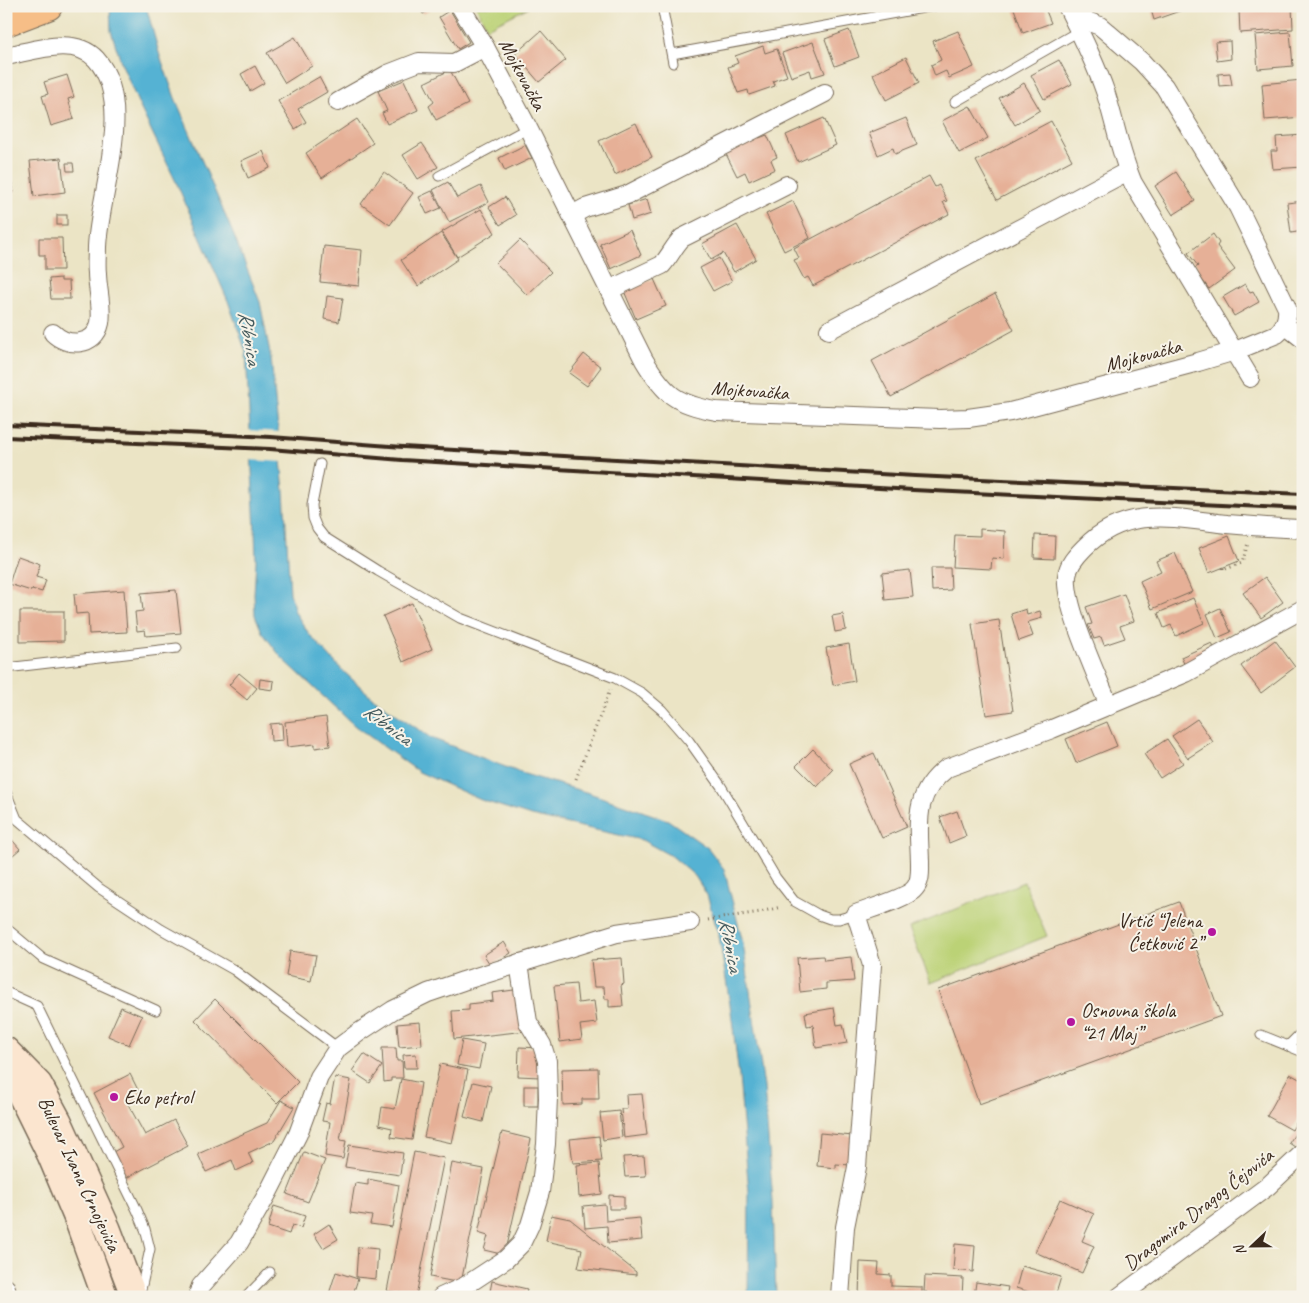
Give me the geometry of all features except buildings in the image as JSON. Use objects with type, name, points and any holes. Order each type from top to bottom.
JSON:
[{"type":"main road","points":[[6,22],[48,6]]},
{"type":"main road","name":"Bulevar Ivana Crnojevića","points":[[7,1052],[20,1094],[50,1155],[77,1219],[105,1297]]},
{"type":"main road","name":"Bulevar Ivana Crnojevića","points":[[7,1052],[39,1084],[59,1121],[108,1229],[134,1297]]},
{"type":"street","name":"Mojkovačka","points":[[460,6],[485,47],[528,128],[644,360],[666,392],[682,402],[716,411],[940,419],[987,416],[1017,410],[1235,351],[1276,334],[1285,324]]},
{"type":"street","points":[[1067,6],[1105,91],[1120,149],[1128,171],[1153,218],[1250,378]]},
{"type":"street","points":[[1077,27],[1084,20],[1100,26],[1142,62],[1164,86],[1218,173],[1253,236],[1287,308],[1288,314],[1285,324],[1303,339]]},
{"type":"street","points":[[6,56],[67,45],[82,50],[96,58],[107,74],[112,88],[115,129],[97,244],[100,323],[94,334],[84,342],[71,344],[59,339],[53,333]]},
{"type":"street","points":[[338,102],[388,74],[419,62],[454,63],[485,47]]},
{"type":"street","points":[[572,215],[585,208],[627,195],[825,93]]},
{"type":"street","points":[[829,330],[1128,171]]},
{"type":"street","points":[[609,290],[662,264],[682,238],[787,185]]},
{"type":"street","points":[[1109,706],[1074,617],[1068,593],[1067,576],[1072,561],[1096,536],[1118,524],[1136,518],[1160,516],[1252,526],[1303,529]]},
{"type":"street","points":[[840,1297],[845,1227],[857,1167],[872,965],[856,914],[902,897],[915,889],[921,877],[919,814],[924,793],[934,778],[947,768],[1109,706],[1186,673],[1303,609]]},
{"type":"street","points":[[197,1297],[201,1286],[239,1243],[265,1198],[298,1134],[319,1077],[338,1048],[386,1015],[428,993],[617,933],[690,922]]},
{"type":"street","points":[[441,1297],[465,1286],[506,1259],[521,1244],[530,1225],[540,1192],[546,1144],[547,1061],[542,1045],[528,1022],[519,963]]},
{"type":"street","name":"Dragomira Dragog Čejovića","points":[[1119,1297],[1268,1186],[1303,1153]]},
{"type":"street","points":[[6,1288],[8,1297]]},
{"type":"lane","points":[[662,6],[672,59],[934,6]]},
{"type":"lane","points":[[955,102],[1077,27]]},
{"type":"lane","points":[[439,176],[528,128]]},
{"type":"lane","points":[[320,464],[312,505],[316,528],[324,537],[378,571],[460,618],[615,678],[642,693],[662,710],[689,741],[721,786],[776,878],[794,901],[830,919],[839,919],[856,914]]},
{"type":"lane","points":[[6,668],[177,648]]},
{"type":"lane","points":[[6,792],[17,819],[99,888],[161,929],[234,970],[338,1048]]},
{"type":"lane","points":[[6,928],[43,959],[156,1010]]},
{"type":"lane","points":[[6,992],[37,1006],[137,1210],[145,1229],[150,1249],[140,1297]]},
{"type":"lane","points":[[1288,1046],[1303,1031]]},
{"type":"lane","points":[[1261,1035],[1303,1052]]},
{"type":"lane","points":[[246,1297],[270,1272]]},
{"type":"path","points":[[1222,568],[1223,570],[1242,563],[1252,526]]},
{"type":"path","points":[[576,779],[615,678]]},
{"type":"path","points":[[690,922],[760,912],[778,908],[794,901]]},
{"type":"green space","points":[[476,6],[531,6],[487,28]]},
{"type":"green space","points":[[1024,882],[1047,936],[931,983],[909,928]]},
{"type":"water","name":"Ribnica","points":[[110,6],[146,6],[159,53],[175,98],[260,302],[271,358],[284,491],[290,593],[295,612],[309,634],[343,671],[373,698],[431,738],[521,773],[589,793],[668,820],[708,848],[724,869],[743,943],[764,1087],[773,1202],[776,1297],[748,1297],[749,1192],[739,1076],[731,1011],[719,936],[707,895],[695,876],[673,857],[642,840],[531,816],[481,800],[419,772],[355,726],[281,657],[262,632],[255,615],[255,531],[246,352],[228,301],[121,62],[111,31]]},
{"type":"pier","points":[[247,430],[281,432],[284,462],[249,460]]},
{"type":"railway","points":[[6,425],[271,437],[403,447],[915,476],[1303,494]]},
{"type":"railway","points":[[6,437],[270,449],[402,460],[913,490],[1303,509]]},
{"type":"place","name":"Vrtić “Jelena Ćetković 2”","points":[[1212,932]]},
{"type":"place","name":"Osnovna škola “21 Maj”","points":[[1071,1022]]},
{"type":"place","name":"Eko petrol","points":[[114,1097]]}]
